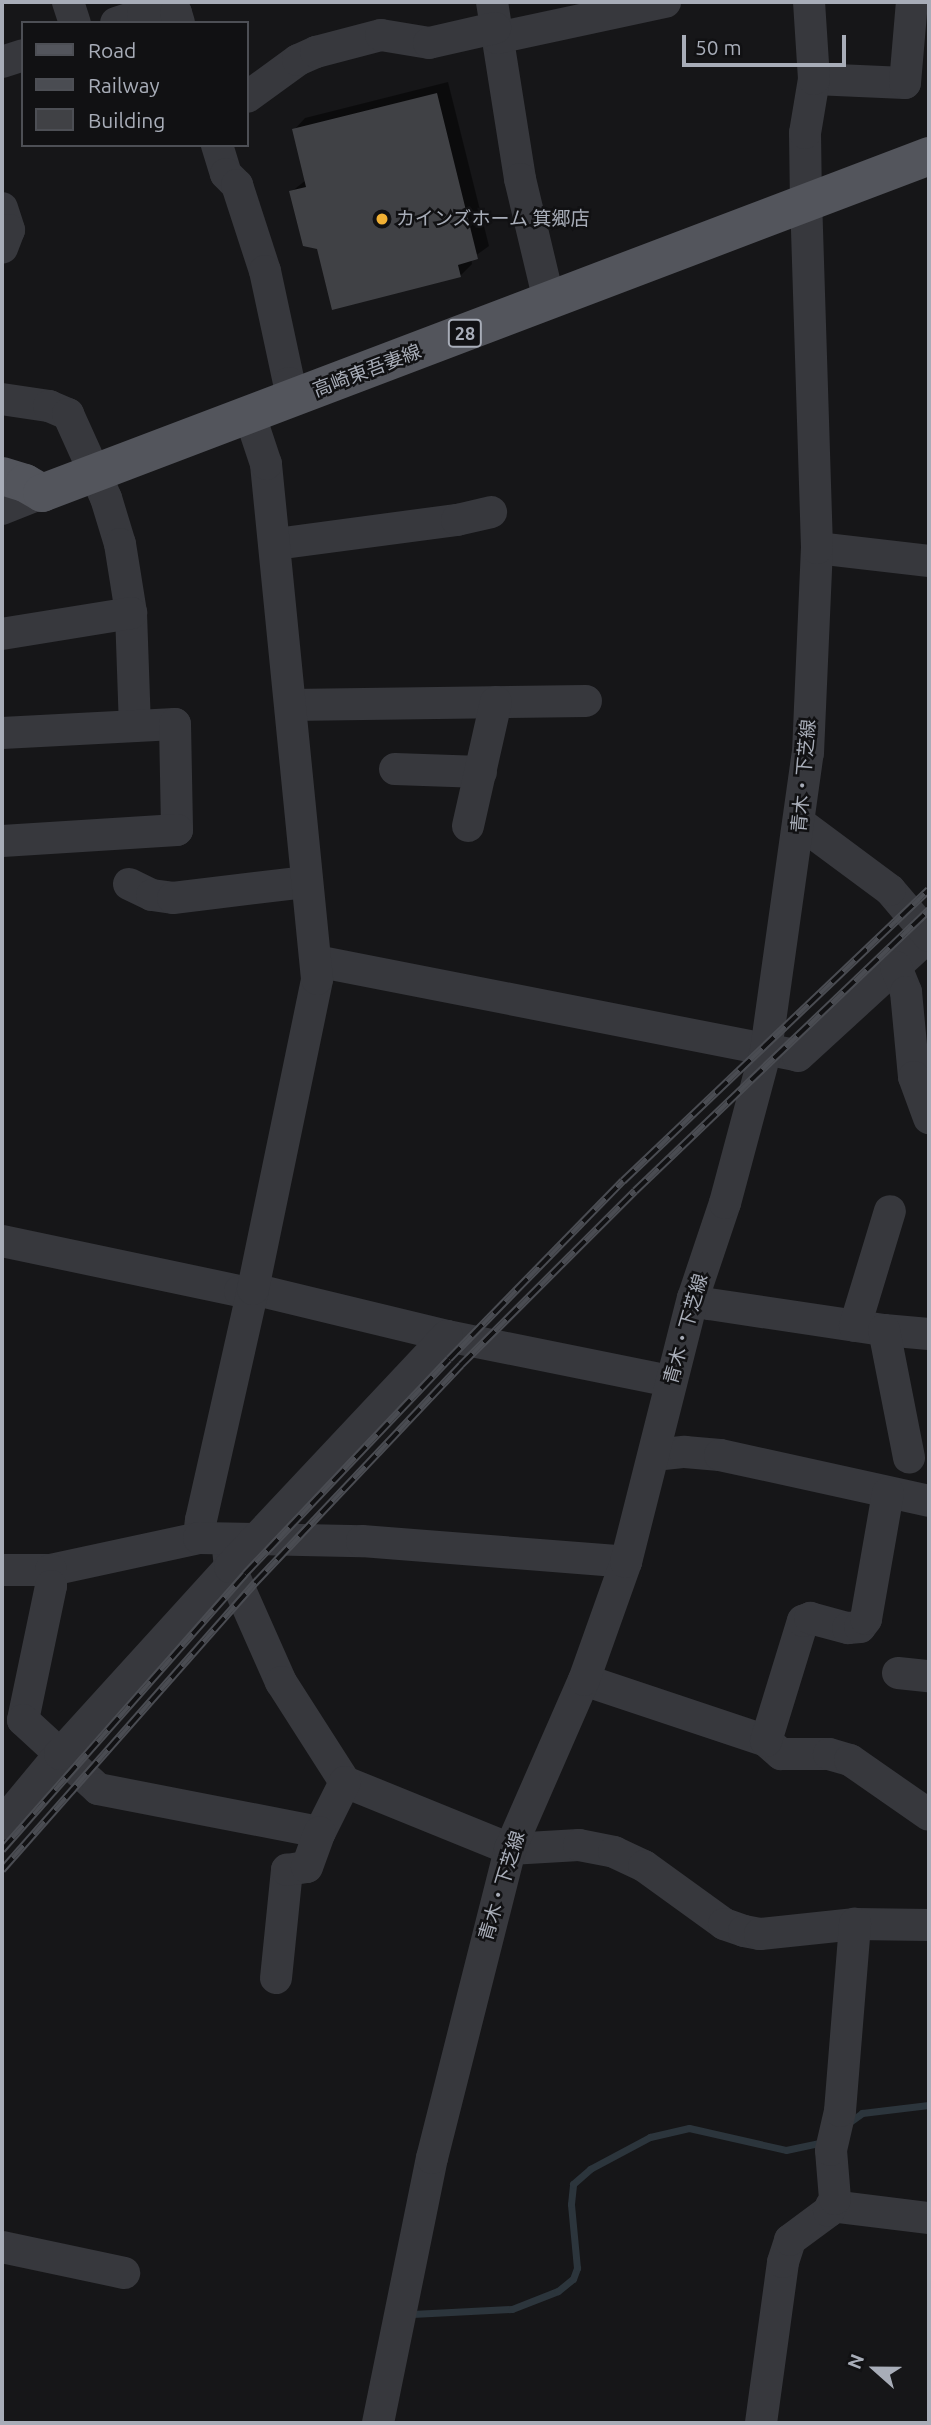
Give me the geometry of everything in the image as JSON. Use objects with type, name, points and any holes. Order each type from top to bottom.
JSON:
[{"type":"main road","name":"高崎東吾妻線","points":[[42,494],[929,156]]},
{"type":"main road","points":[[2,476],[25,483],[42,494]]},
{"type":"street","points":[[68,2],[74,21]]},
{"type":"street","points":[[248,96],[298,60],[316,52],[381,35],[429,43],[495,23],[665,2]]},
{"type":"street","name":"青木・下芝線","points":[[377,2423],[432,2158],[510,1849],[584,1679],[626,1562],[693,1298],[725,1203],[766,1050],[808,753],[817,548],[806,204],[805,133],[814,79],[808,2]]},
{"type":"street","points":[[814,79],[905,83],[912,2]]},
{"type":"street","points":[[133,13],[176,13],[178,21]]},
{"type":"street","points":[[495,23],[520,179],[549,301]]},
{"type":"street","points":[[2,62],[21,56]]},
{"type":"street","points":[[217,147],[226,174],[237,185],[265,271],[289,383],[296,398]]},
{"type":"street","points":[[2,208],[9,230],[2,248]]},
{"type":"street","points":[[2,399],[49,406],[68,414],[115,523],[131,613],[135,726]]},
{"type":"street","points":[[250,416],[267,464],[305,882],[317,979],[253,1289],[201,1520],[227,1546],[281,1682],[345,1782],[510,1849],[579,1845],[614,1852],[644,1866],[724,1924],[744,1931],[760,1934],[855,1924],[929,1925]]},
{"type":"street","points":[[2,509],[42,494]]},
{"type":"street","points":[[276,544],[457,520],[491,512]]},
{"type":"street","points":[[817,548],[929,561]]},
{"type":"street","points":[[2,634],[131,613]]},
{"type":"street","points":[[291,705],[586,701]]},
{"type":"street","points":[[468,826],[496,702]]},
{"type":"street","points":[[2,733],[175,724],[177,830],[2,841]]},
{"type":"street","points":[[395,769],[481,772]]},
{"type":"street","points":[[316,961],[798,1056],[929,936],[890,890],[800,824]]},
{"type":"street","points":[[129,884],[152,895],[173,898],[305,882]]},
{"type":"street","points":[[896,967],[906,992],[914,1077],[929,1118]]},
{"type":"street","points":[[890,1211],[869,1328],[909,1458]]},
{"type":"street","points":[[3,1245],[240,1291],[253,1289],[447,1336],[671,1381]]},
{"type":"street","points":[[693,1298],[709,1304],[869,1328],[929,1334]]},
{"type":"street","points":[[2,1824],[227,1546],[447,1336]]},
{"type":"street","points":[[654,1455],[685,1452],[720,1455],[929,1501]]},
{"type":"street","points":[[766,1741],[803,1620],[810,1618],[848,1628],[860,1627],[866,1619],[888,1493]]},
{"type":"street","points":[[2,1570],[51,1570],[227,1546],[340,1539],[626,1562]]},
{"type":"street","points":[[51,1570],[51,1586],[23,1720],[98,1788],[320,1832]]},
{"type":"street","points":[[898,1673],[929,1676]]},
{"type":"street","points":[[584,1679],[766,1741],[781,1754],[829,1754],[850,1760],[929,1815]]},
{"type":"street","points":[[276,1978],[287,1870],[307,1867],[320,1832],[345,1782]]},
{"type":"street","points":[[761,2423],[783,2262],[790,2240],[831,2206],[835,2199],[831,2150],[840,2111],[855,1924]]},
{"type":"street","points":[[831,2206],[929,2218]]},
{"type":"street","points":[[2,2247],[124,2273]]},
{"type":"building","name":"カインズホーム 箕郷店","points":[[437,93],[478,259],[458,265],[461,277],[332,310],[317,249],[303,246],[289,191],[306,187],[292,129]]},
{"type":"waterway","points":[[847,2124],[862,2113],[929,2105]]},
{"type":"waterway","points":[[412,2314],[512,2309],[558,2291],[573,2279],[577,2268],[571,2204],[573,2184],[590,2169],[650,2137],[689,2128],[786,2150],[823,2142]]},
{"type":"railway","points":[[2,1850],[245,1574],[449,1359],[623,1181],[929,890]]},
{"type":"railway","points":[[2,1870],[255,1583],[461,1365],[635,1191],[929,910]]},
{"type":"place","name":"カインズホーム 箕郷店","points":[[382,219]]}]
